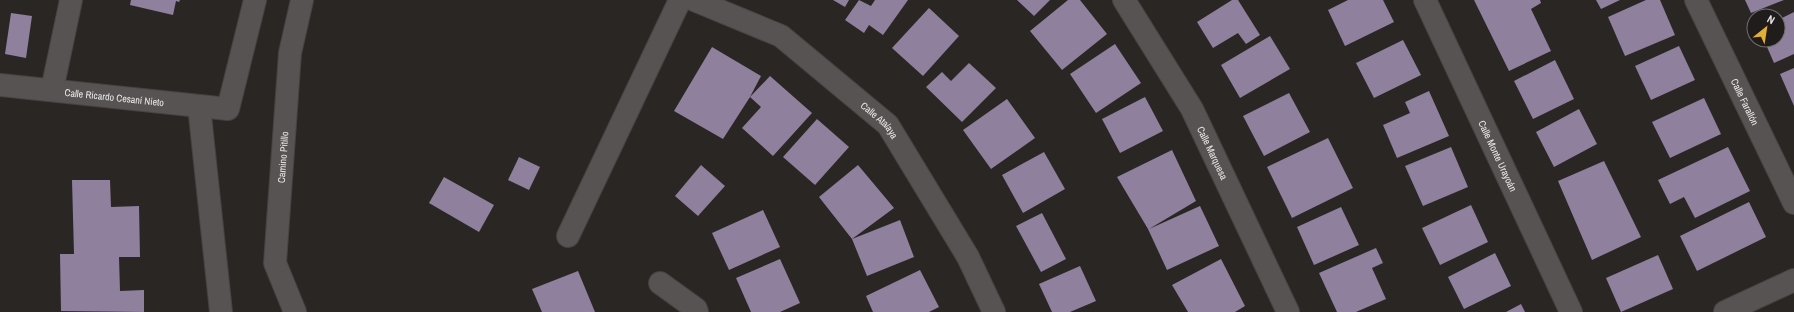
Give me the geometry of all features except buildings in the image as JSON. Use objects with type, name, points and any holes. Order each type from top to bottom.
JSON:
[{"type":"street","points":[[52,90],[71,0]]},
{"type":"street","name":"Calle Ricardo Cesaní Nieto","points":[[0,86],[52,90],[228,109],[255,0]]},
{"type":"street","name":"Camino Pitillo","points":[[295,312],[275,263],[290,53],[302,0]]},
{"type":"street","points":[[568,236],[680,0]]},
{"type":"street","name":"Calle Atalaya","points":[[694,0],[781,36],[888,125],[968,257],[994,312]]},
{"type":"street","name":"Calle Marquesa","points":[[1124,0],[1192,109],[1288,312]]},
{"type":"street","name":"Calle Monte Urayoán","points":[[1425,0],[1571,312]]},
{"type":"street","name":"Calle Farallón","points":[[1696,0],[1794,203]]},
{"type":"street","points":[[199,106],[221,312]]},
{"type":"street","points":[[1725,312],[1794,280]]},
{"type":"street","points":[[660,283],[696,309],[697,312]]}]
